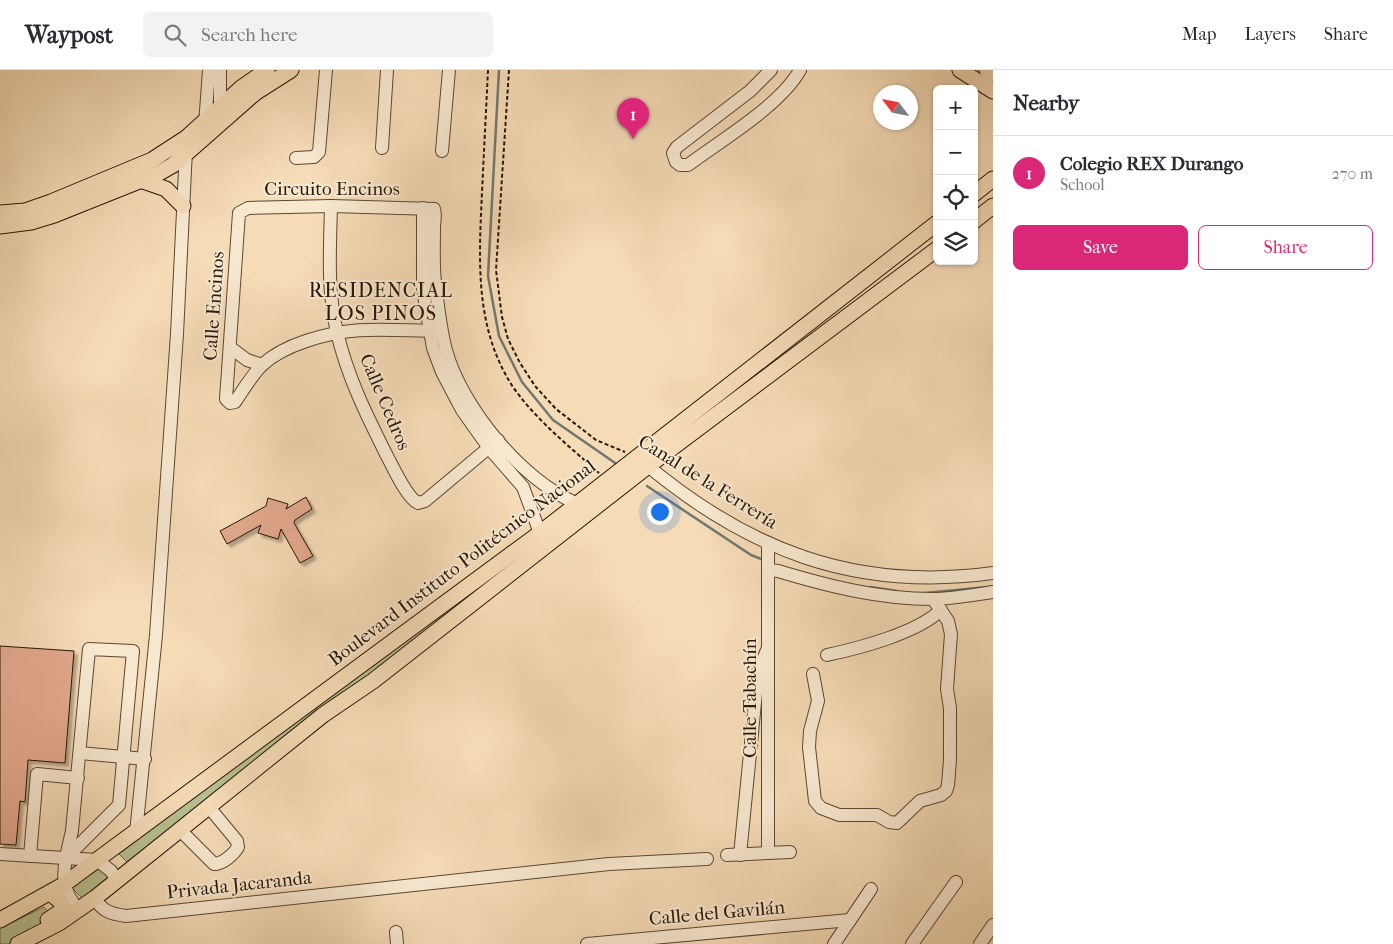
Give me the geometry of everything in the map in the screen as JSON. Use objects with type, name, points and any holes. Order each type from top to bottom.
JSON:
[{"type":"main road","points":[[0,213],[25,210],[126,172],[152,160],[186,138],[219,107],[267,70]]},
{"type":"main road","points":[[0,226],[31,222],[144,181],[172,166],[255,93],[291,70]]},
{"type":"main road","points":[[960,70],[993,91]]},
{"type":"main road","points":[[987,70],[993,74]]},
{"type":"main road","points":[[978,191],[993,179]]},
{"type":"main road","points":[[144,181],[166,189],[183,206]]},
{"type":"main road","points":[[978,217],[993,206]]},
{"type":"main road","name":"Boulevard Instituto Politécnico Nacional","points":[[22,943],[95,898],[323,715],[373,681],[542,539],[642,461],[933,226]]},
{"type":"main road","name":"Boulevard Instituto Politécnico Nacional","points":[[0,920],[57,889],[542,539],[576,503],[606,480],[642,461],[933,252]]},
{"type":"main road","points":[[22,943],[30,934],[60,912],[62,907],[57,889]]},
{"type":"street","points":[[206,137],[205,120],[209,70]]},
{"type":"street","points":[[220,70],[219,107],[221,122]]},
{"type":"street","points":[[296,158],[314,157],[319,152],[326,70]]},
{"type":"street","points":[[382,148],[387,70]]},
{"type":"street","points":[[442,152],[449,70]]},
{"type":"street","points":[[780,95],[771,84],[767,75],[677,147],[673,154],[676,162],[680,165],[688,165],[780,95],[800,70]]},
{"type":"street","points":[[136,832],[145,759],[156,635],[176,344],[186,138]]},
{"type":"street","name":"Circuito Encinos","points":[[241,211],[248,208],[331,206],[423,208],[422,266],[436,331]]},
{"type":"street","name":"Calle Cedros","points":[[331,206],[331,269],[336,332],[360,402],[392,466],[414,501],[425,501],[494,444]]},
{"type":"street","name":"Calle Encinos","points":[[241,211],[238,217],[231,348],[226,399],[230,403],[234,402],[262,365]]},
{"type":"street","points":[[231,348],[247,360],[262,365],[294,346],[336,332],[374,328],[436,331],[434,348],[450,390],[494,444],[519,470],[576,503]]},
{"type":"street","name":"Canal de la Ferrería","points":[[642,461],[701,505],[768,543],[821,563],[882,576],[943,578],[993,573]]},
{"type":"street","points":[[519,470],[542,539]]},
{"type":"street","points":[[528,498],[545,486]]},
{"type":"street","name":"Calle Tabachín","points":[[768,543],[768,853]]},
{"type":"street","points":[[769,565],[853,591],[933,599],[993,592]]},
{"type":"street","points":[[813,674],[818,702],[810,731],[809,747],[815,801],[821,808],[839,815],[872,815],[892,823],[901,821],[920,801],[941,795],[948,785],[950,760],[947,689],[951,634],[948,621],[933,599]]},
{"type":"street","points":[[827,655],[857,648],[916,626],[941,610]]},
{"type":"street","points":[[768,648],[760,663],[758,672],[733,855],[790,852]]},
{"type":"street","points":[[66,858],[119,805],[133,651],[89,649],[72,831],[57,889],[79,909]]},
{"type":"street","points":[[80,753],[145,759]]},
{"type":"street","points":[[30,856],[37,774],[78,778]]},
{"type":"street","points":[[179,829],[214,864],[222,862],[235,852],[239,845],[237,841],[208,806]]},
{"type":"street","points":[[0,854],[97,860],[111,871],[117,880]]},
{"type":"street","name":"Privada Jacaranda","points":[[95,898],[99,906],[108,913],[126,916],[609,864],[707,859]]},
{"type":"street","points":[[912,944],[956,882]]},
{"type":"street","points":[[834,944],[872,888]]},
{"type":"street","name":"Calle del Gavilán","points":[[587,944],[850,920]]},
{"type":"street","points":[[980,944],[993,925]]},
{"type":"path","points":[[488,70],[478,260],[486,324],[503,370],[526,403],[543,422],[606,480]]},
{"type":"path","name":"Canal de la Ferrería","points":[[509,70],[496,270],[502,316],[508,339],[520,363],[535,386],[556,409],[596,440],[642,461]]},
{"type":"green space","points":[[524,549],[529,556],[127,862],[119,854]]},
{"type":"green space","points":[[100,868],[112,877],[82,898],[72,888]]},
{"type":"green space","points":[[44,907],[52,917],[12,944],[0,944],[0,928]]},
{"type":"building","points":[[306,497],[312,509],[295,520],[294,523],[313,556],[300,563],[281,529],[278,539],[258,533],[261,525],[227,544],[220,531],[266,506],[268,498],[288,504],[286,509]]},
{"type":"building","points":[[0,646],[74,651],[65,763],[28,760],[25,802],[20,801],[16,845],[0,844]]},
{"type":"waterway","points":[[499,70],[488,276],[499,336],[522,382],[553,420],[618,465]]},
{"type":"waterway","points":[[647,486],[751,555],[764,560]]},
{"type":"waterway","points":[[870,587],[897,591]]},
{"type":"waterway","points":[[925,593],[987,587]]},
{"type":"place","name":"Colegio REX Durango","points":[[633,139]]},
{"type":"district","name":"RESIDENCIAL LOS PINOS","points":[[381,302]]}]
